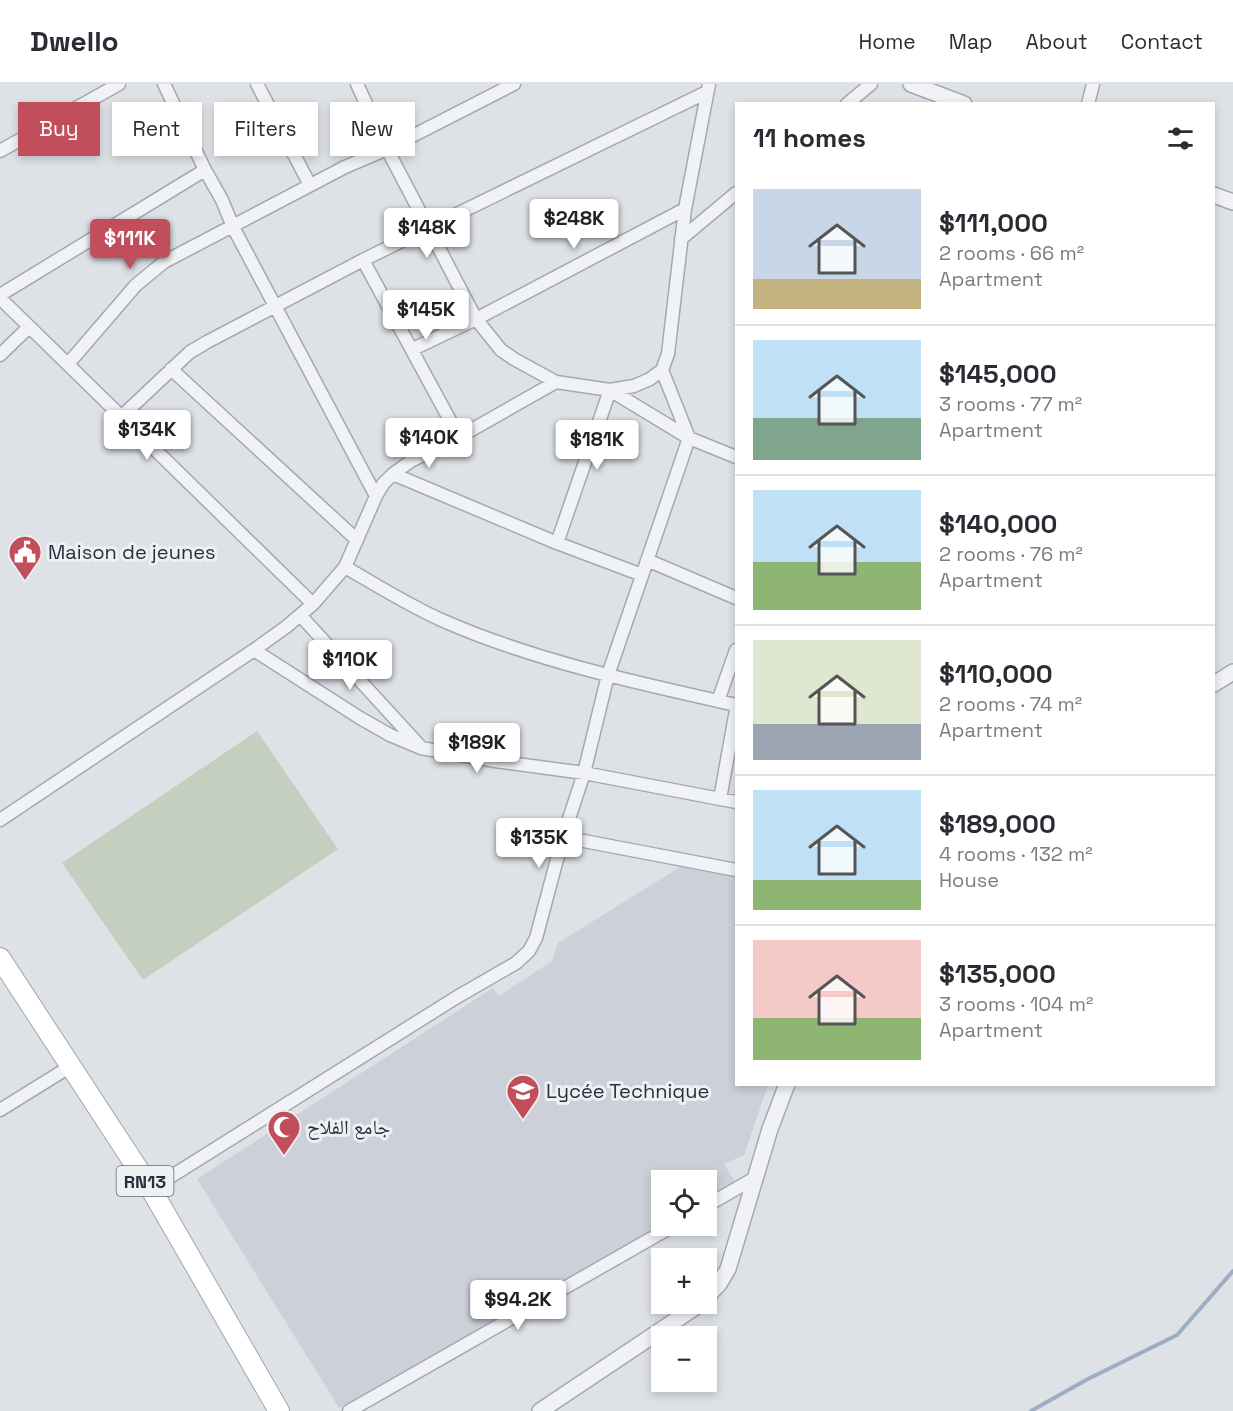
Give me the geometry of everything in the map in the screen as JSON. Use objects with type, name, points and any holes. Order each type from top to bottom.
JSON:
[{"type":"main road","name":"RN13","points":[[0,957],[151,1189],[279,1411]]},
{"type":"street","points":[[0,151],[119,84]]},
{"type":"street","points":[[164,84],[222,200],[233,227],[376,496]]},
{"type":"street","points":[[258,84],[310,185]]},
{"type":"street","points":[[357,84],[365,102]]},
{"type":"street","points":[[415,135],[514,84]]},
{"type":"street","points":[[850,102],[872,84]]},
{"type":"street","points":[[911,84],[935,88],[960,102]]},
{"type":"street","points":[[1088,102],[1093,84]]},
{"type":"street","points":[[391,156],[476,319],[501,350],[556,382],[610,390],[634,386],[650,379],[662,370],[668,354],[685,209],[708,88]]},
{"type":"street","points":[[122,416],[171,369],[198,347],[363,260],[708,88]]},
{"type":"street","points":[[68,364],[148,274],[164,262],[369,156]]},
{"type":"street","points":[[205,170],[0,296],[313,604]]},
{"type":"street","points":[[681,239],[735,194]]},
{"type":"street","points":[[1215,195],[1233,202]]},
{"type":"street","points":[[413,349],[476,319],[685,209]]},
{"type":"street","points":[[363,260],[459,437]]},
{"type":"street","points":[[0,355],[29,327]]},
{"type":"street","points":[[171,369],[357,540]]},
{"type":"street","points":[[151,1189],[457,997],[516,963],[529,951],[536,938],[563,837],[584,772],[608,675],[690,438],[662,370]]},
{"type":"street","points":[[0,820],[254,650],[313,604],[345,567],[376,496],[393,474],[411,461],[459,437],[556,382]]},
{"type":"street","points":[[610,390],[690,438],[735,457]]},
{"type":"street","points":[[557,543],[610,390]]},
{"type":"street","points":[[393,474],[557,543],[642,575]]},
{"type":"street","points":[[647,560],[735,598]]},
{"type":"street","points":[[345,567],[446,622],[519,648],[608,675],[735,705]]},
{"type":"street","points":[[300,615],[421,748]]},
{"type":"street","points":[[254,650],[360,718],[390,735],[421,748],[495,761],[584,772],[735,802]]},
{"type":"street","points":[[718,701],[735,653]]},
{"type":"street","points":[[1215,683],[1233,672]]},
{"type":"street","points":[[720,799],[735,716]]},
{"type":"street","points":[[563,837],[735,870]]},
{"type":"street","points":[[0,1110],[71,1066]]},
{"type":"street","points":[[717,1286],[728,1269],[785,1086]]},
{"type":"street","points":[[717,1200],[755,1178]]},
{"type":"street","points":[[349,1411],[655,1236]]},
{"type":"street","points":[[540,1411],[685,1314]]},
{"type":"shaded area","name":"Lycée Technique","points":[[680,867],[735,877],[735,1086],[768,1086],[744,1155],[724,1164],[736,1183],[717,1193],[717,1170],[651,1170],[651,1231],[339,1408],[197,1179],[493,988],[499,996],[552,961],[558,943]]},
{"type":"green space","points":[[257,731],[338,849],[143,980],[62,863]]},
{"type":"waterway","points":[[1031,1411],[1086,1380],[1177,1335],[1233,1271]]},
{"type":"place","name":"Maison de jeunes","points":[[25,581]]},
{"type":"place","name":"Lycée Technique","points":[[523,1120]]},
{"type":"place","name":"جامع الفلاح","points":[[284,1156]]}]
